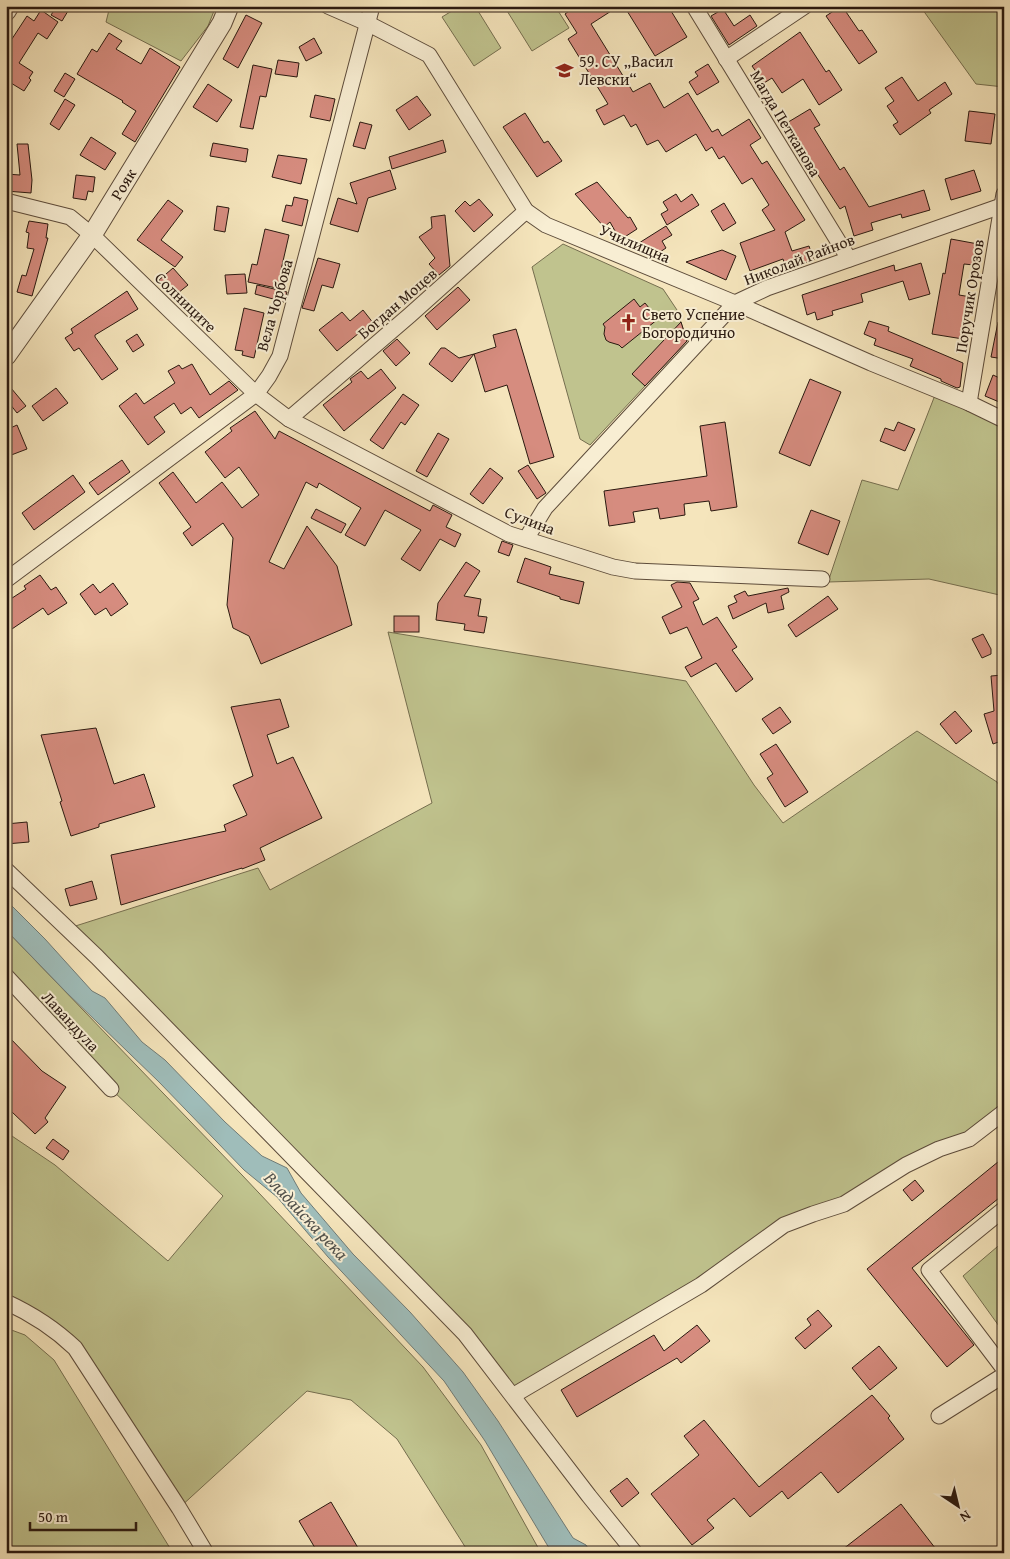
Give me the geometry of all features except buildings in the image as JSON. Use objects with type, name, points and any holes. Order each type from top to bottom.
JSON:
[{"type":"street","points":[[6,11],[9,6]]},
{"type":"street","name":"Рояк","points":[[6,356],[92,235],[222,23],[229,6]]},
{"type":"street","name":"Училищна","points":[[328,6],[367,23],[430,55],[526,211],[546,224],[735,303],[1004,420]]},
{"type":"street","name":"Вела Чорбова","points":[[6,580],[256,394],[270,376],[280,356],[372,6]]},
{"type":"street","name":"Магда Петканова","points":[[694,6],[849,258]]},
{"type":"street","points":[[726,59],[805,6]]},
{"type":"street","name":"Солниците","points":[[6,201],[70,218],[92,235],[256,394]]},
{"type":"street","name":"Николай Райнов","points":[[526,539],[545,508],[735,303],[767,288],[1003,202]]},
{"type":"street","name":"Поручик Орозов","points":[[969,404],[1003,202]]},
{"type":"street","name":"Богдан Моцев","points":[[289,419],[410,315],[526,211]]},
{"type":"street","name":"Сулина","points":[[256,394],[289,419],[508,534],[613,567],[634,571],[822,579]]},
{"type":"street","points":[[6,870],[97,957],[465,1334],[635,1553]]},
{"type":"street","name":"Лавандула","points":[[6,976],[111,1089]]},
{"type":"street","points":[[514,1395],[701,1285],[784,1226],[844,1204],[906,1165],[939,1149],[969,1139],[1004,1112]]},
{"type":"street","points":[[1004,1209],[929,1270],[1004,1369]]},
{"type":"street","points":[[6,1302],[30,1313],[56,1330],[75,1348],[206,1553]]},
{"type":"street","points":[[939,1416],[1004,1375]]},
{"type":"green space","points":[[110,6],[216,6],[208,26],[181,61],[106,22]]},
{"type":"green space","points":[[460,6],[475,6],[501,48],[474,66],[442,17]]},
{"type":"green space","points":[[504,6],[555,6],[569,28],[532,51]]},
{"type":"green space","points":[[920,6],[1004,6],[1004,87],[976,84]]},
{"type":"green space","points":[[563,244],[663,289],[677,310],[687,341],[590,445],[580,439],[532,267]]},
{"type":"green space","points":[[937,390],[1004,420],[1004,596],[929,579],[828,582],[862,480],[898,490]]},
{"type":"green space","points":[[388,632],[686,681],[754,785],[783,823],[917,731],[997,782],[1004,794],[1004,1112],[996,1119],[813,1214],[514,1395],[66,929],[258,868],[270,890],[432,803]]},
{"type":"green space","points":[[6,930],[242,1175],[423,1367],[481,1445],[541,1553],[469,1553],[397,1439],[351,1400],[307,1391],[179,1508],[75,1348],[6,1302],[6,1132],[55,1165],[168,1261],[223,1196],[111,1089],[6,976]]},
{"type":"green space","points":[[1004,1241],[1004,1333],[963,1276]]},
{"type":"green space","points":[[6,1328],[25,1335],[54,1360],[173,1553],[6,1553]]},
{"type":"water","name":"Владайска река","points":[[6,900],[45,939],[92,991],[105,998],[142,1042],[165,1060],[225,1122],[262,1156],[287,1168],[301,1193],[353,1254],[410,1312],[463,1372],[498,1421],[573,1538],[586,1545],[591,1553],[552,1553],[485,1441],[444,1381],[328,1257],[277,1197],[244,1170],[159,1082],[67,993],[6,930]]},
{"type":"place","name":"59. СУ „Васил Левски“","points":[[565,70]]},
{"type":"place","name":"Свето Успение Богородично","points":[[628,323]]}]
